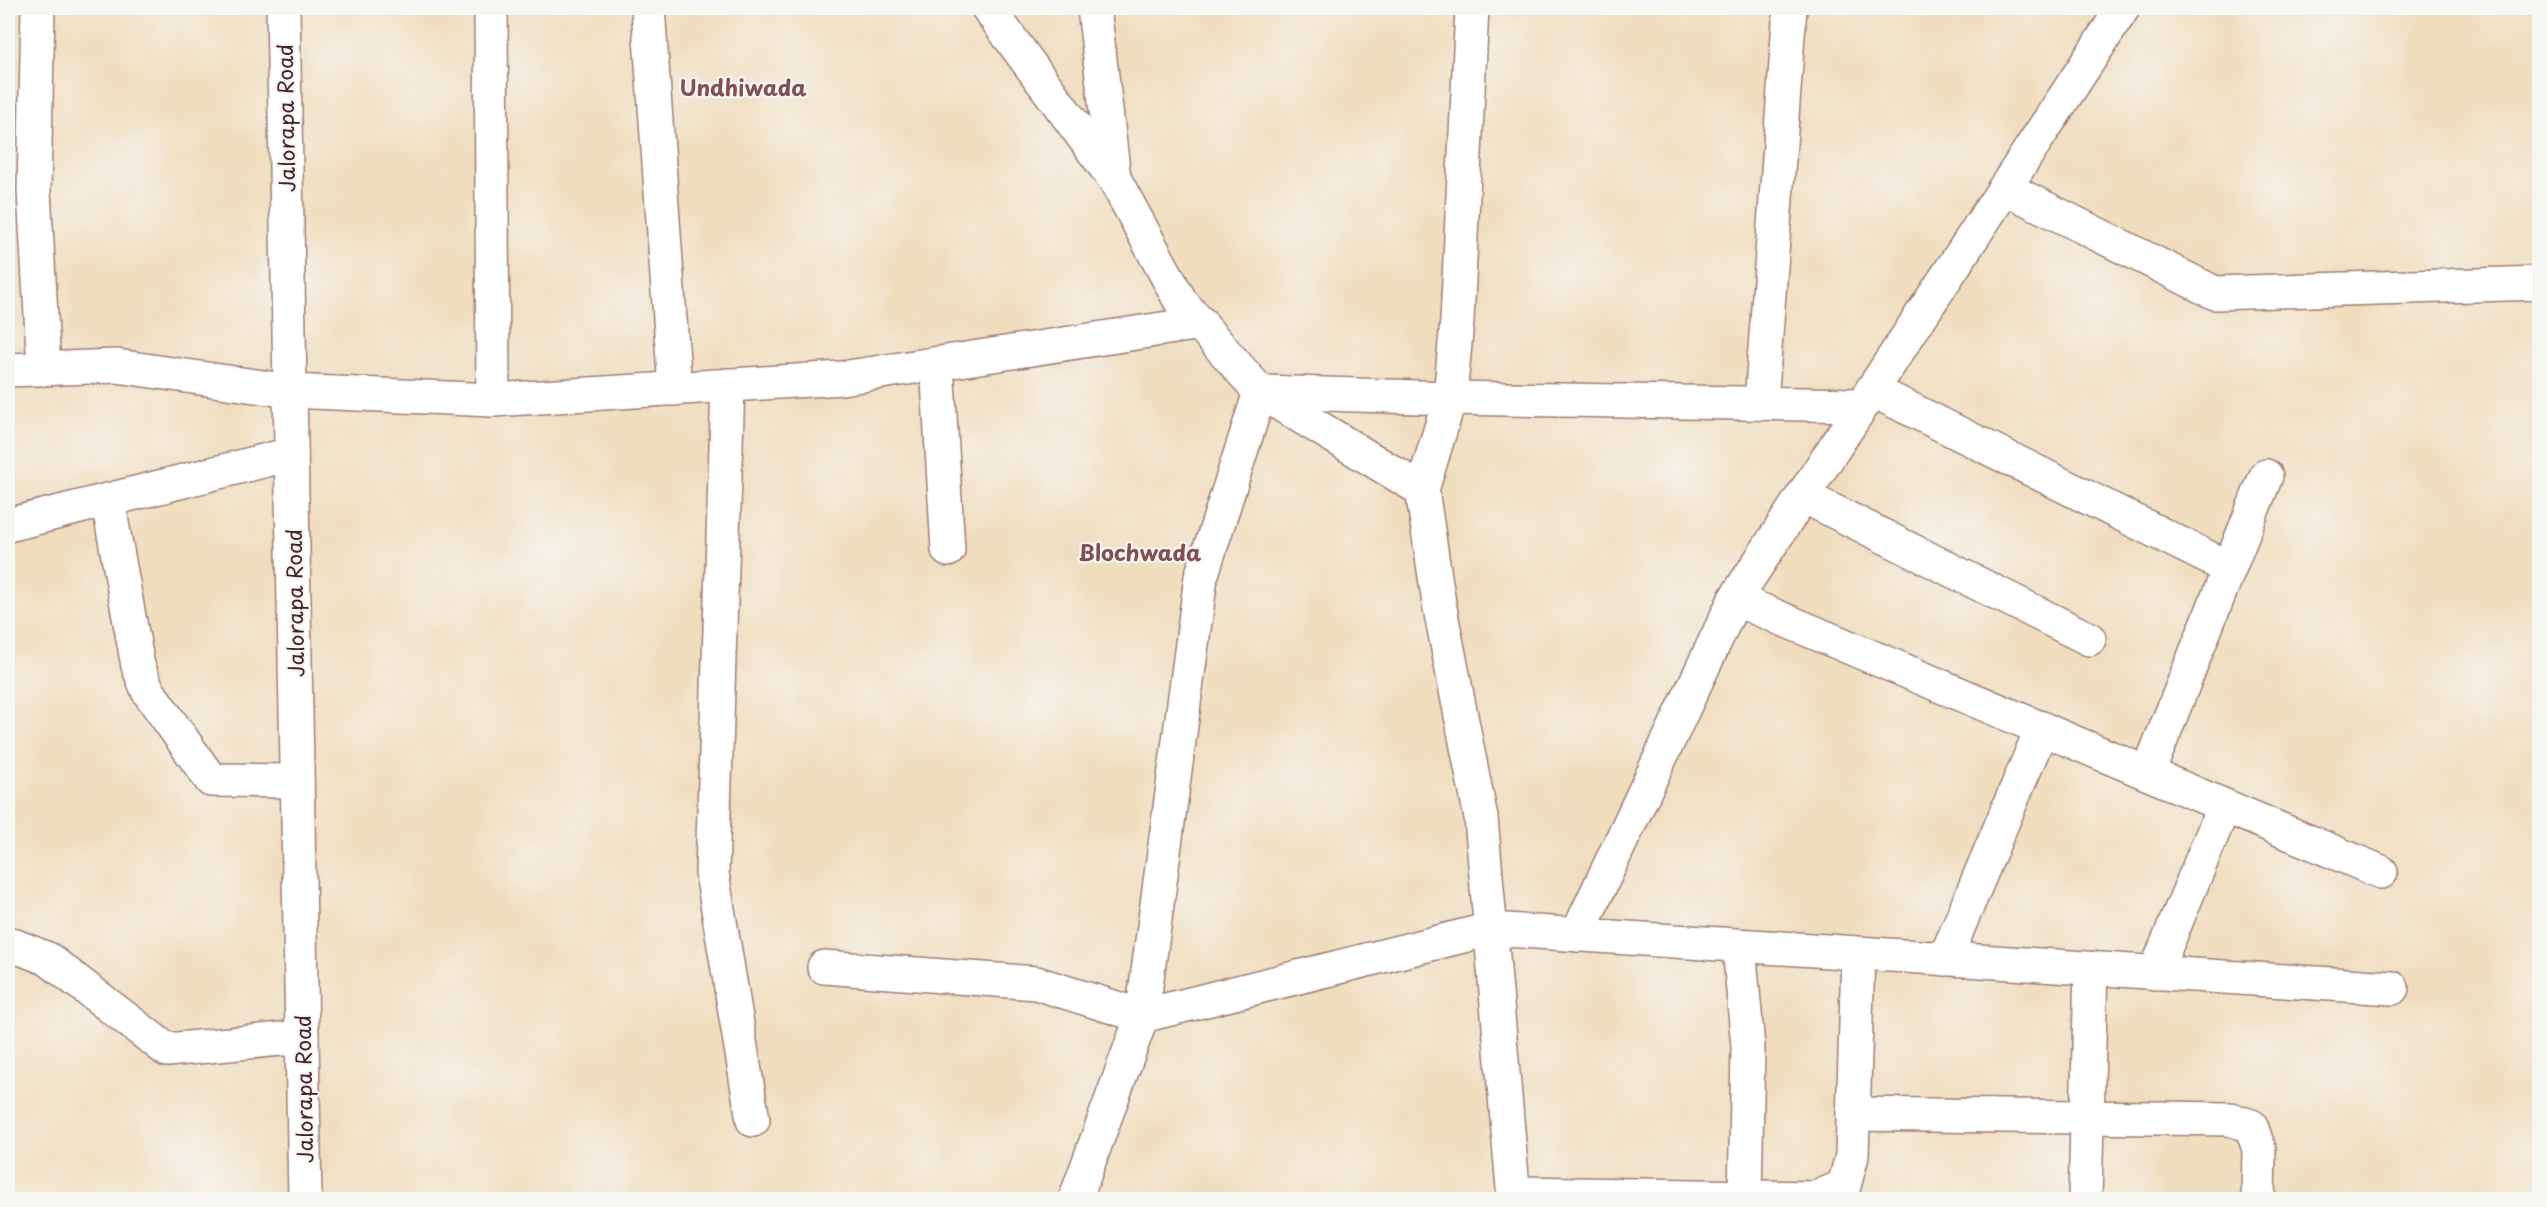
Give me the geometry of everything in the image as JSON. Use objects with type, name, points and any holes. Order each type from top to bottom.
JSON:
[{"type":"street","points":[[38,8],[34,190],[44,369]]},
{"type":"street","name":"Jalorapa Road","points":[[283,8],[304,1200]]},
{"type":"street","points":[[491,8],[493,400]]},
{"type":"street","points":[[648,8],[675,389]]},
{"type":"street","points":[[988,8],[1114,180],[1181,302],[1260,392],[1422,490]]},
{"type":"street","points":[[1094,8],[1114,180]]},
{"type":"street","points":[[1472,8],[1457,321],[1450,398],[1422,490],[1439,603],[1482,818],[1513,1196],[1816,1198],[1844,1186],[1852,1156],[1858,954]]},
{"type":"street","points":[[1761,403],[1790,8]]},
{"type":"street","points":[[1577,935],[1735,599],[2123,8]]},
{"type":"street","points":[[2005,188],[2215,293],[2540,283]]},
{"type":"street","points":[[8,370],[117,366],[290,391],[493,400],[842,378],[1201,323]]},
{"type":"street","points":[[937,364],[948,550]]},
{"type":"street","points":[[728,385],[712,873],[753,1120]]},
{"type":"street","points":[[1260,392],[1450,398],[1761,403],[1868,397],[2229,568]]},
{"type":"street","points":[[1075,1200],[1142,1016],[1201,577],[1260,392]]},
{"type":"street","points":[[8,525],[291,454]]},
{"type":"street","points":[[2148,773],[2266,476]]},
{"type":"street","points":[[1803,496],[2089,639]]},
{"type":"street","points":[[108,501],[138,666],[148,691],[211,780],[297,781]]},
{"type":"street","points":[[1735,599],[2381,872]]},
{"type":"street","points":[[1945,959],[2042,729]]},
{"type":"street","points":[[2155,973],[2224,806]]},
{"type":"street","points":[[824,967],[1036,983],[1142,1016],[1491,929],[2392,988]]},
{"type":"street","points":[[8,943],[48,959],[167,1050],[302,1037]]},
{"type":"street","points":[[1739,946],[1748,1047],[1745,1197]]},
{"type":"street","points":[[2085,1200],[2091,969]]},
{"type":"street","points":[[1853,1114],[2230,1119],[2251,1125],[2259,1149],[2258,1200]]},
{"type":"district","name":"Undhiwada","points":[[743,86]]},
{"type":"district","name":"Blochwada","points":[[1140,551]]}]
